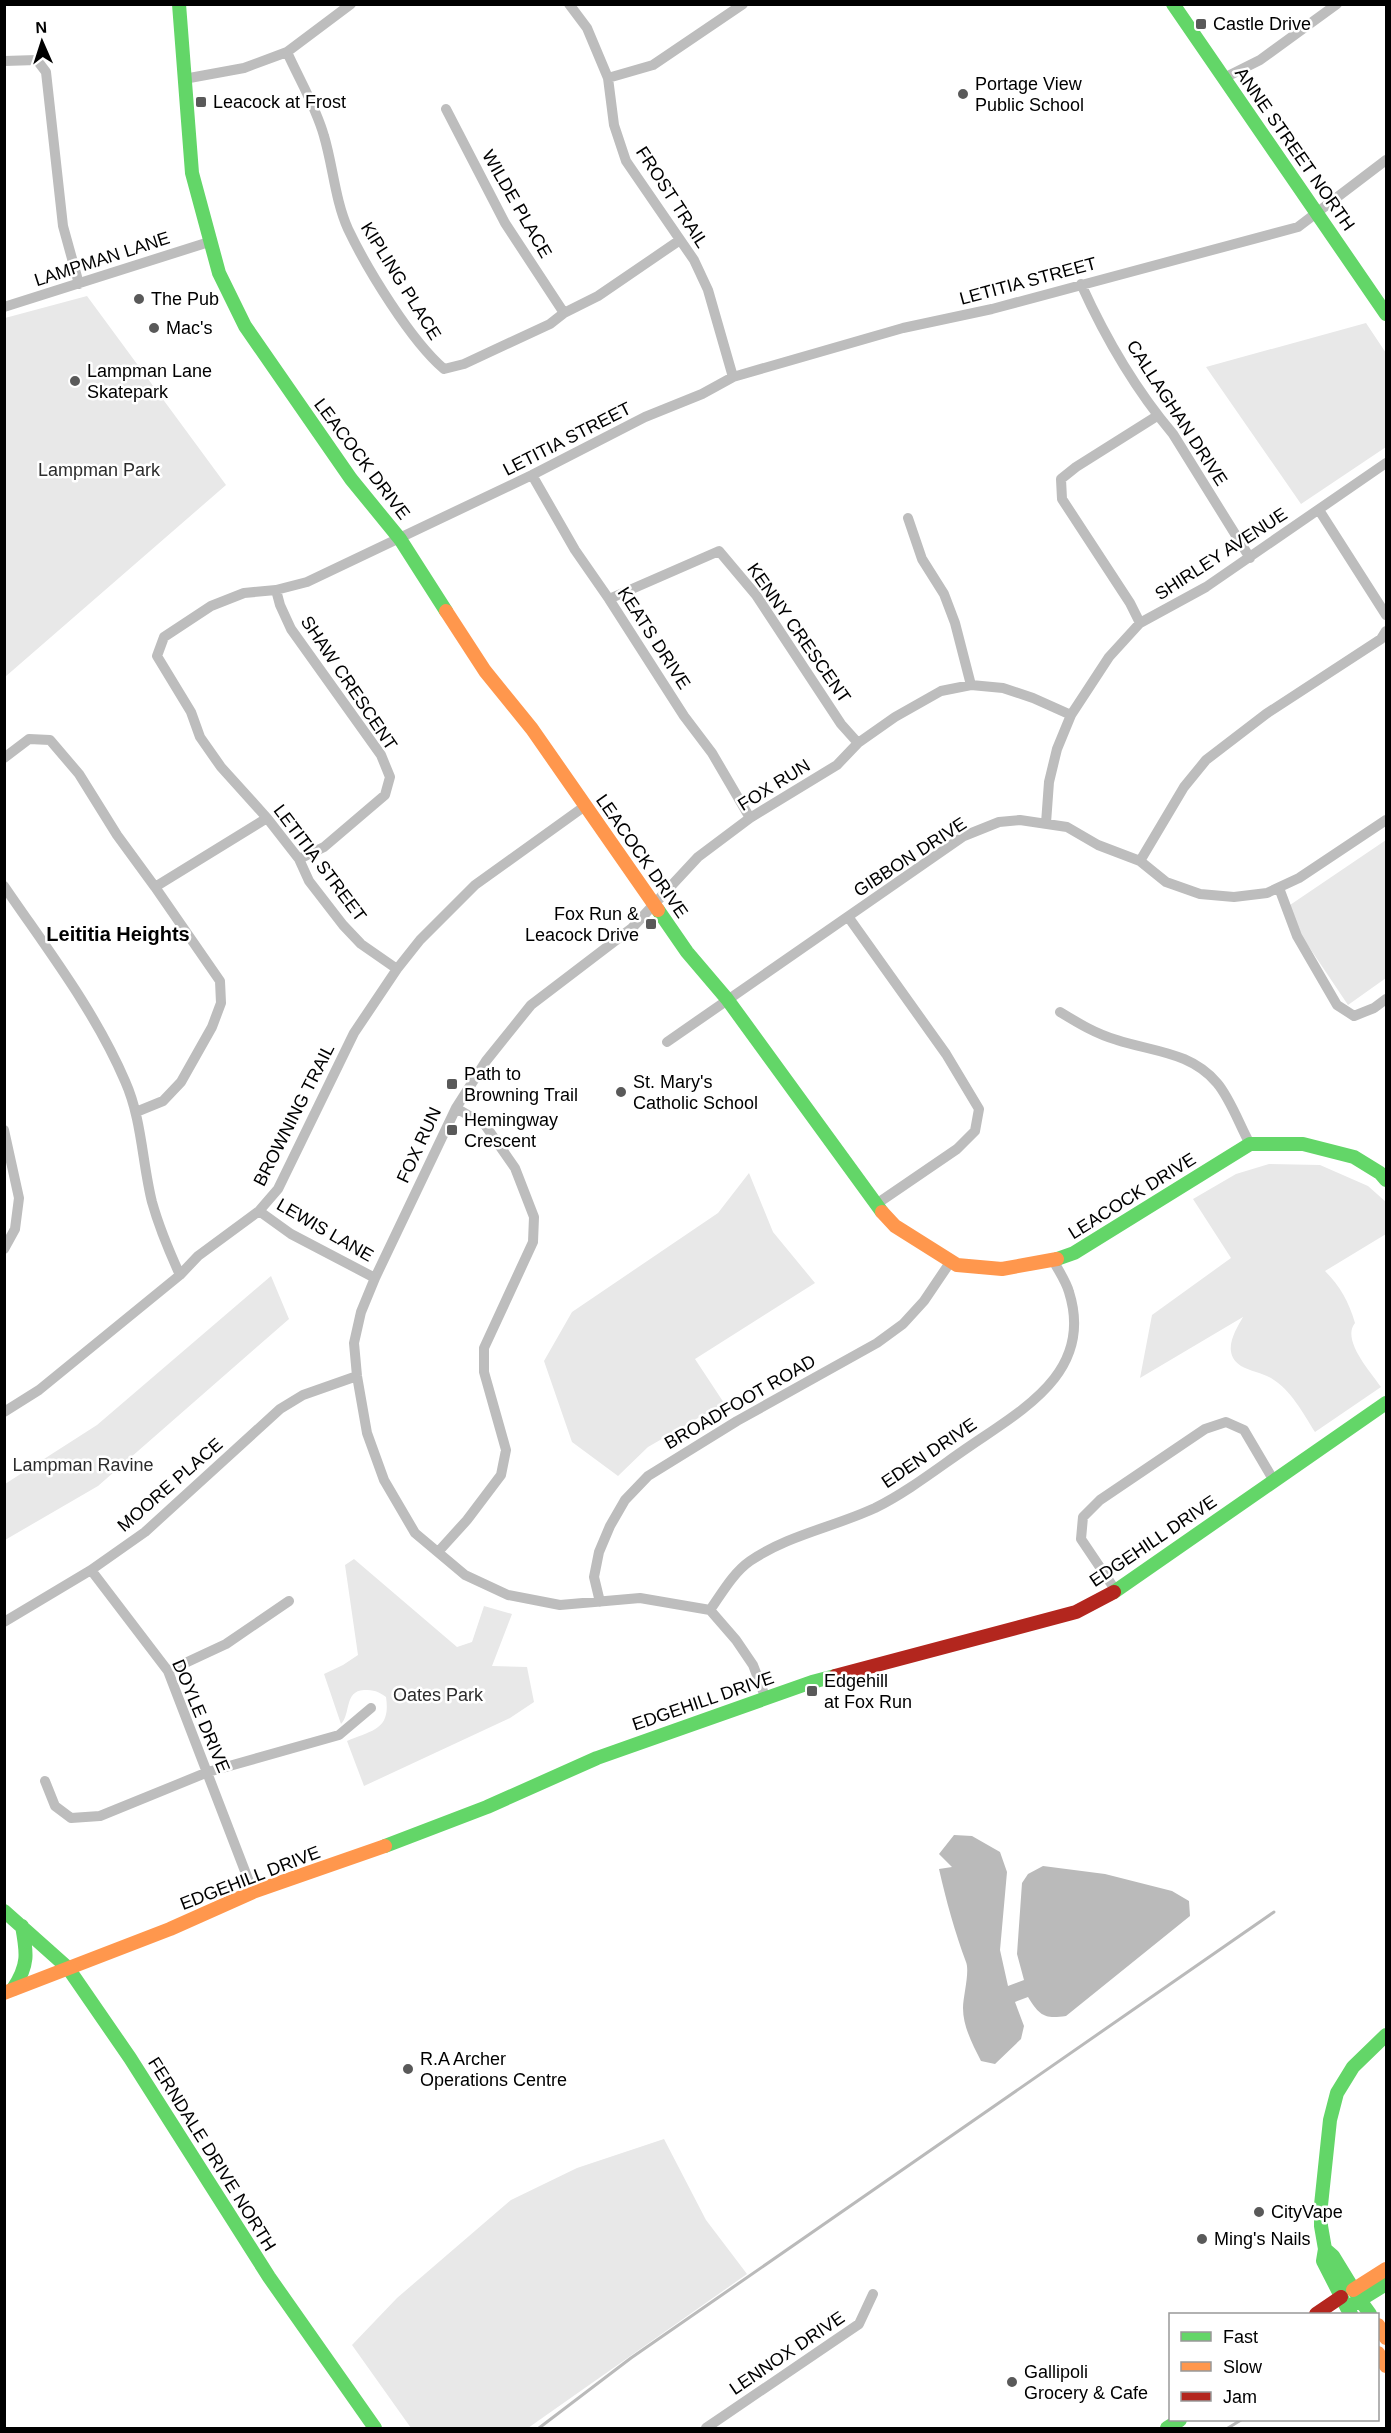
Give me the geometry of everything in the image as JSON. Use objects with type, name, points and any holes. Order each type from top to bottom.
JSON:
[{"type":"main road","name":"LEACOCK DRIVE","points":[[179,4],[192,172],[219,273],[244,326],[351,479],[400,539],[484,671],[532,729],[687,952],[727,999],[875,1205],[895,1226],[957,1265],[1002,1269],[1053,1260],[1074,1253],[1250,1144]]},
{"type":"main road","name":"ANNE STREET NORTH","points":[[1173,4],[1386,314]]},
{"type":"main road","points":[[1250,1144],[1303,1144],[1354,1156],[1380,1173],[1386,1180]]},
{"type":"main road","name":"EDGEHILL DRIVE","points":[[9,1991],[170,1929],[253,1892],[312,1873],[487,1807],[607,1755],[812,1682],[1076,1612],[1116,1591],[1386,1403]]},
{"type":"main road","name":"FERNDALE DRIVE NORTH","points":[[4,1911],[68,1968],[136,2068],[269,2277],[375,2428]]},
{"type":"main road","points":[[9,1991],[25,1972],[27,1955],[22,1926]]},
{"type":"main road","points":[[1368,2313],[1348,2304],[1333,2256],[1325,2249],[1321,2226],[1321,2205],[1330,2120],[1335,2100],[1353,2067],[1386,2035]]},
{"type":"main road","points":[[1348,2304],[1386,2269]]},
{"type":"main road","points":[[1319,2313],[1348,2304],[1386,2284]]},
{"type":"street","points":[[184,79],[244,68],[287,52],[351,4]]},
{"type":"street","name":"FROST TRAIL","points":[[569,4],[587,28],[608,78],[614,125],[626,161],[694,260],[708,290],[733,377]]},
{"type":"street","points":[[1224,78],[1260,60],[1337,4]]},
{"type":"street","points":[[608,78],[653,65],[740,5]]},
{"type":"street","name":"KIPLING PLACE","points":[[287,52],[324,135],[330,166],[348,228],[379,285],[428,355],[444,369],[464,364],[550,324],[564,313],[598,296],[680,240]]},
{"type":"street","points":[[4,61],[37,60],[46,72],[63,226],[79,284]]},
{"type":"street","name":"WILDE PLACE","points":[[446,109],[505,223],[564,313]]},
{"type":"street","name":"LETITIA STREET","points":[[397,969],[361,944],[343,925],[309,881],[299,859],[267,818],[221,767],[200,737],[191,712],[157,656],[164,637],[211,606],[244,593],[276,590],[307,582],[532,476],[645,417],[702,394],[733,377],[903,328],[992,309],[1299,226],[1386,160]]},
{"type":"street","name":"LAMPMAN LANE","points":[[4,307],[209,242]]},
{"type":"street","name":"CALLAGHAN DRIVE","points":[[1080,284],[1100,326],[1157,416],[1173,434],[1251,558]]},
{"type":"street","points":[[1140,623],[1130,603],[1062,499],[1061,480],[1076,467],[1157,416]]},
{"type":"street","name":"SHIRLEY AVENUE","points":[[1046,823],[1049,782],[1056,749],[1071,715],[1109,657],[1140,623],[1206,587],[1251,558],[1386,463]]},
{"type":"street","name":"KEATS DRIVE","points":[[532,476],[575,550],[684,716],[712,753],[750,818]]},
{"type":"street","points":[[1319,510],[1386,615]]},
{"type":"street","points":[[908,519],[922,559],[944,594],[955,623],[971,685]]},
{"type":"street","name":"KENNY CRESCENT","points":[[609,599],[719,551],[756,595],[842,724],[858,744]]},
{"type":"street","name":"SHAW CRESCENT","points":[[276,590],[291,629],[381,755],[390,777],[385,795],[324,847],[299,859]]},
{"type":"street","points":[[1140,861],[1184,787],[1206,760],[1266,714],[1381,639],[1386,631]]},
{"type":"street","name":"FOX RUN","points":[[710,1610],[640,1598],[560,1605],[508,1595],[465,1575],[415,1533],[384,1480],[367,1433],[357,1376],[354,1343],[362,1312],[375,1278],[456,1108],[486,1061],[531,1005],[632,928],[698,856],[750,818],[837,765],[858,744],[896,717],[941,691],[971,685],[1003,688],[1071,715]]},
{"type":"street","points":[[4,758],[29,739],[50,740],[79,774],[117,835],[220,981],[221,1003],[212,1027],[181,1082],[163,1101],[136,1112]]},
{"type":"street","name":"BROWNING TRAIL","points":[[4,1412],[39,1390],[180,1275],[198,1256],[260,1212],[278,1189],[354,1033],[397,969],[420,940],[475,885],[585,806]]},
{"type":"street","points":[[155,887],[267,818]]},
{"type":"street","name":"GIBBON DRIVE","points":[[667,1042],[849,918],[874,897],[964,836],[999,822],[1020,820],[1067,827],[1098,845],[1140,861],[1166,882],[1200,894],[1234,897],[1267,893],[1299,878],[1386,820]]},
{"type":"street","points":[[4,886],[89,1011],[126,1081],[136,1112],[152,1201],[160,1230],[180,1275]]},
{"type":"street","points":[[1279,888],[1297,936],[1337,1005],[1354,1016],[1374,1008],[1386,999]]},
{"type":"street","points":[[849,918],[946,1054],[979,1109],[975,1131],[957,1149],[875,1205]]},
{"type":"street","points":[[1060,1012],[1089,1030],[1119,1041],[1178,1054],[1199,1065],[1218,1084],[1250,1144]]},
{"type":"street","points":[[438,1552],[467,1521],[501,1475],[506,1450],[484,1372],[484,1348],[533,1242],[534,1218],[514,1168],[485,1125],[456,1108]]},
{"type":"street","points":[[4,1130],[19,1198],[15,1229],[4,1250]]},
{"type":"street","name":"LEWIS LANE","points":[[260,1212],[291,1234],[375,1278]]},
{"type":"street","name":"EDEN DRIVE","points":[[710,1610],[734,1577],[749,1562],[796,1536],[873,1509],[901,1494],[1035,1401],[1058,1377],[1071,1347],[1074,1318],[1071,1300],[1053,1260]]},
{"type":"street","name":"BROADFOOT ROAD","points":[[600,1602],[594,1577],[599,1552],[625,1500],[648,1476],[736,1421],[877,1343],[903,1324],[924,1301],[951,1261]]},
{"type":"street","name":"MOORE PLACE","points":[[4,1622],[91,1570],[145,1533],[280,1409],[303,1395],[357,1376]]},
{"type":"street","points":[[1116,1591],[1081,1539],[1083,1517],[1100,1500],[1205,1429],[1226,1422],[1244,1430],[1274,1481]]},
{"type":"street","name":"DOYLE DRIVE","points":[[91,1570],[168,1671],[253,1892]]},
{"type":"street","points":[[168,1671],[226,1644],[289,1601]]},
{"type":"street","points":[[710,1610],[736,1640],[753,1665],[766,1699]]},
{"type":"street","points":[[45,1781],[55,1806],[71,1818],[100,1816],[208,1772],[339,1735],[371,1708]]},
{"type":"street","name":"LENNOX DRIVE","points":[[706,2428],[860,2324],[873,2294]]},
{"type":"green space","name":"Lampman Park","points":[[87,296],[226,485],[5,677],[5,318]]},
{"type":"green space","points":[[1366,323],[1386,353],[1386,447],[1301,504],[1206,367]]},
{"type":"green space","points":[[1386,840],[1386,978],[1348,1005],[1297,929],[1290,905]]},
{"type":"green space","points":[[1269,1164],[1320,1165],[1368,1186],[1386,1202],[1386,1234],[1325,1271],[1340,1289],[1350,1308],[1355,1323],[1352,1330],[1354,1347],[1381,1387],[1315,1432],[1285,1389],[1267,1376],[1241,1366],[1235,1361],[1232,1355],[1232,1342],[1243,1317],[1140,1378],[1152,1315],[1231,1258],[1193,1199],[1236,1174]]},
{"type":"green space","points":[[749,1173],[773,1232],[815,1283],[695,1359],[724,1403],[648,1447],[618,1476],[572,1442],[544,1361],[572,1312],[718,1213]]},
{"type":"green space","name":"Lampman Ravine","points":[[271,1276],[289,1319],[98,1486],[5,1540],[5,1484],[97,1425]]},
{"type":"green space","name":"Oates Park","points":[[354,1559],[457,1647],[472,1642],[484,1606],[512,1614],[492,1666],[527,1667],[534,1702],[510,1718],[364,1786],[347,1741],[372,1731],[382,1723],[386,1716],[386,1697],[378,1692],[364,1690],[353,1694],[341,1724],[324,1674],[358,1655],[345,1565]]},
{"type":"green space","points":[[664,2139],[706,2220],[747,2274],[528,2428],[411,2428],[352,2345],[397,2298],[511,2200],[577,2168]]},
{"type":"shaded area","points":[[954,1835],[972,1836],[1000,1852],[1007,1872],[1000,1950],[1008,1986],[1024,1980],[1017,1954],[1022,1883],[1028,1874],[1043,1866],[1105,1874],[1172,1891],[1189,1901],[1190,1916],[1066,2016],[1043,2015],[1028,1997],[1015,2002],[1024,2026],[1021,2039],[995,2064],[981,2061],[965,2022],[963,2008],[967,1966],[939,1869],[952,1867],[939,1854]]},
{"type":"waterway","points":[[539,2428],[631,2358],[1274,1912]]},
{"type":"waterway","points":[[1228,2428],[1239,2421]]},
{"type":"traffic: fast","points":[[179,4],[192,173],[219,273],[245,326],[351,479],[400,539],[446,611]]},
{"type":"traffic: fast","points":[[1173,4],[1386,314]]},
{"type":"traffic: fast","points":[[658,910],[687,952],[727,999],[882,1212]]},
{"type":"traffic: fast","points":[[1057,1259],[1074,1253],[1250,1144],[1303,1144],[1354,1157],[1380,1173],[1386,1180]]},
{"type":"traffic: fast","points":[[1114,1592],[1386,1403]]},
{"type":"traffic: fast","points":[[385,1846],[487,1807],[597,1758],[812,1682],[835,1676]]},
{"type":"traffic: fast","points":[[4,1911],[68,1968],[130,2058],[269,2277],[375,2428]]},
{"type":"traffic: fast","points":[[13,1989],[24,1966],[25,1944],[22,1926]]},
{"type":"traffic: fast","points":[[1325,2249],[1333,2256],[1360,2300],[1347,2308],[1323,2261],[1325,2249],[1321,2226],[1321,2205],[1330,2120],[1337,2093],[1353,2067],[1386,2035]]},
{"type":"traffic: fast","points":[[1360,2300],[1386,2284]]},
{"type":"traffic: fast","points":[[1360,2300],[1369,2313]]},
{"type":"traffic: fast","points":[[1347,2308],[1350,2313]]},
{"type":"traffic: fast","points":[[1167,2428],[1178,2421]]},
{"type":"traffic: slow","points":[[446,611],[485,671],[532,729],[658,910]]},
{"type":"traffic: slow","points":[[882,1212],[895,1226],[957,1265],[1002,1269],[1057,1259]]},
{"type":"traffic: slow","points":[[4,1993],[170,1929],[253,1892],[385,1846]]},
{"type":"traffic: slow","points":[[1353,2290],[1386,2269]]},
{"type":"traffic: slow","points":[[1379,2327],[1386,2338]]},
{"type":"traffic: slow","points":[[1379,2355],[1386,2366]]},
{"type":"traffic: jam","points":[[835,1676],[1076,1612],[1114,1592]]},
{"type":"traffic: jam","points":[[1317,2313],[1341,2297]]},
{"type":"place","name":"Castle Drive","points":[[1201,24]]},
{"type":"place","name":"Portage View Public School","points":[[963,94]]},
{"type":"place","name":"Leacock at Frost","points":[[201,102]]},
{"type":"place","name":"The Pub","points":[[139,299]]},
{"type":"place","name":"Mac's","points":[[154,328]]},
{"type":"place","name":"Lampman Lane Skatepark","points":[[75,381]]},
{"type":"place","name":"Fox Run & Leacock Drive","points":[[651,924]]},
{"type":"place","name":"Path to Browning Trail","points":[[452,1084]]},
{"type":"place","name":"St. Mary's Catholic School","points":[[621,1092]]},
{"type":"place","name":"Hemingway Crescent","points":[[452,1130]]},
{"type":"place","name":"Edgehill at Fox Run","points":[[812,1691]]},
{"type":"place","name":"R.A Archer Operations Centre","points":[[408,2069]]},
{"type":"place","name":"CityVape","points":[[1259,2212]]},
{"type":"place","name":"Ming's Nails","points":[[1202,2239]]},
{"type":"place","name":"Gallipoli Grocery & Cafe","points":[[1012,2382]]},
{"type":"district","name":"Leititia Heights","points":[[118,934]]}]
